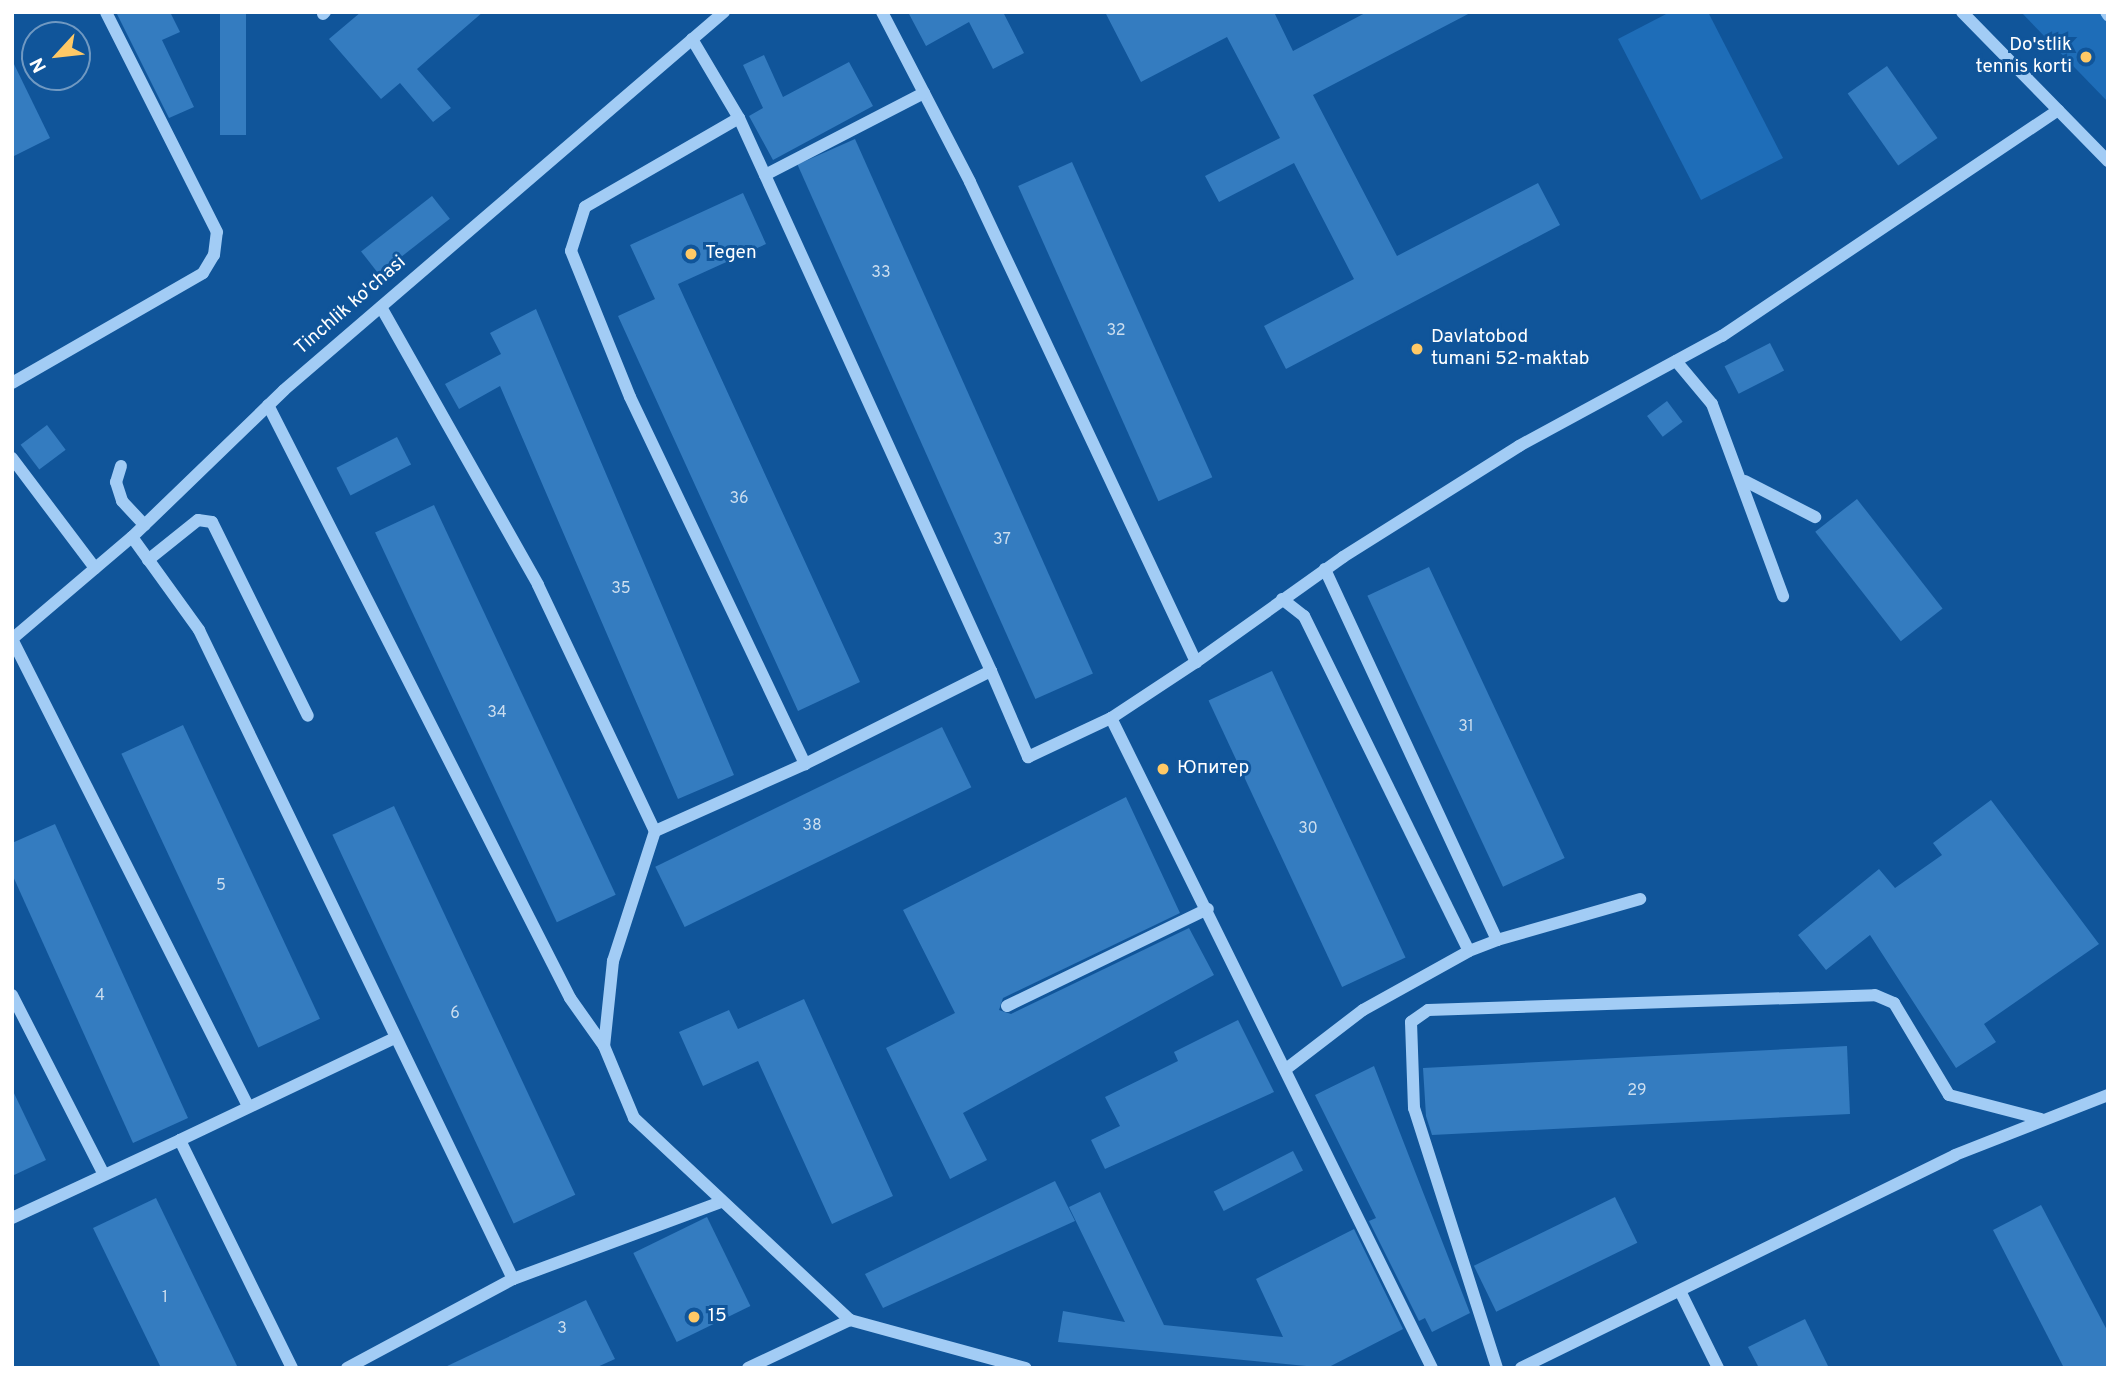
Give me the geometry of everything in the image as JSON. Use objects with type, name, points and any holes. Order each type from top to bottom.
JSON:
[{"type":"street","points":[[12,383],[203,273],[214,255],[217,232],[106,12]]},
{"type":"street","name":"Tinchlik ko'chasi","points":[[12,639],[132,537],[268,405],[724,12]]},
{"type":"street","points":[[882,12],[924,93],[1196,663]]},
{"type":"street","points":[[1962,12],[2108,161]]},
{"type":"street","points":[[692,39],[738,118],[765,175],[1028,757],[1111,718],[1196,663],[1325,569],[1519,446],[1676,361],[2058,110]]},
{"type":"street","points":[[765,175],[924,93]]},
{"type":"street","points":[[738,118],[585,207],[571,251],[630,397],[805,764]]},
{"type":"street","points":[[381,307],[538,585],[655,831],[613,961],[604,1046]]},
{"type":"street","points":[[1676,361],[1712,404],[1745,481],[1783,596]]},
{"type":"street","points":[[268,405],[570,998],[604,1046],[634,1118],[719,1203],[850,1320],[1026,1368]]},
{"type":"street","points":[[12,458],[95,568]]},
{"type":"street","points":[[121,466],[116,482],[122,501],[144,525]]},
{"type":"street","points":[[1745,481],[1815,517]]},
{"type":"street","points":[[148,559],[198,520],[212,522],[308,716]]},
{"type":"street","points":[[132,537],[199,630],[513,1279]]},
{"type":"street","points":[[1325,569],[1497,940]]},
{"type":"street","points":[[1282,598],[1304,616],[1469,951]]},
{"type":"street","points":[[12,639],[248,1106]]},
{"type":"street","points":[[655,831],[805,764],[991,671]]},
{"type":"street","points":[[1111,718],[1208,909],[1432,1368]]},
{"type":"street","points":[[1286,1069],[1363,1010],[1469,951],[1497,940],[1640,899]]},
{"type":"street","points":[[1007,1006],[1208,909]]},
{"type":"street","points":[[12,995],[103,1173]]},
{"type":"street","points":[[1497,1368],[1414,1108],[1412,1022],[1428,1010],[1875,995],[1894,1003],[1949,1095],[2041,1119]]},
{"type":"street","points":[[12,1218],[395,1038]]},
{"type":"street","points":[[1521,1368],[1955,1154],[2108,1095]]},
{"type":"street","points":[[180,1140],[292,1368]]},
{"type":"street","points":[[347,1368],[513,1279],[719,1203]]},
{"type":"street","points":[[1680,1291],[1718,1368]]},
{"type":"street","points":[[748,1368],[850,1320]]},
{"type":"shaded area","points":[[1670,12],[1708,12],[1783,158],[1701,200],[1618,39]]},
{"type":"shaded area","name":"Do'stlik tennis korti","points":[[2021,12],[2108,12],[2108,102]]},
{"type":"building","points":[[116,12],[170,12],[180,32],[162,40],[194,107],[169,118]]},
{"type":"building","points":[[220,12],[246,12],[246,135],[220,135]]},
{"type":"building","points":[[361,12],[483,12],[417,69],[451,108],[433,122],[400,83],[381,99],[329,39]]},
{"type":"building","points":[[908,12],[1003,12],[1024,53],[993,69],[969,22],[926,46]]},
{"type":"building","points":[[1105,12],[1274,12],[1293,51],[1367,12],[1472,12],[1313,95],[1397,256],[1538,183],[1560,225],[1286,369],[1264,326],[1354,279],[1294,163],[1219,202],[1205,176],[1280,138],[1227,37],[1141,82]]},
{"type":"building","points":[[764,55],[783,97],[849,62],[873,106],[773,160],[749,116],[763,108],[743,65]]},
{"type":"building","points":[[12,60],[21,78],[21,91],[27,91],[50,138],[12,157]]},
{"type":"building","points":[[1887,66],[1937,138],[1898,166],[1848,94]]},
{"type":"building","points":[[855,139],[1093,673],[1035,699],[797,165]]},
{"type":"building","points":[[1072,162],[1212,477],[1158,501],[1018,186]]},
{"type":"building","points":[[743,193],[766,244],[678,284],[860,682],[798,711],[618,316],[655,299],[630,245]]},
{"type":"building","points":[[432,196],[450,219],[379,274],[361,251]]},
{"type":"building","points":[[536,309],[734,775],[678,799],[500,386],[459,409],[445,384],[501,354],[490,333]]},
{"type":"building","points":[[1770,343],[1784,371],[1739,394],[1725,366]]},
{"type":"building","points":[[1667,401],[1683,422],[1663,437],[1647,416]]},
{"type":"building","points":[[47,425],[66,450],[39,470],[21,445]]},
{"type":"building","points":[[397,437],[411,465],[350,495],[336,468]]},
{"type":"building","points":[[1857,499],[1943,609],[1901,641],[1815,532]]},
{"type":"building","points":[[434,505],[616,895],[557,922],[375,532]]},
{"type":"building","points":[[1429,567],[1565,858],[1503,887],[1367,596]]},
{"type":"building","points":[[1272,671],[1406,957],[1342,987],[1209,701]]},
{"type":"building","points":[[183,725],[320,1019],[258,1047],[121,754]]},
{"type":"building","points":[[942,727],[971,787],[685,927],[655,867]]},
{"type":"building","points":[[1126,797],[1180,913],[1003,998],[999,1010],[1011,1014],[1189,928],[1214,975],[963,1113],[987,1160],[950,1179],[886,1048],[955,1013],[903,910]]},
{"type":"building","points":[[1991,800],[2099,944],[1984,1024],[1996,1042],[1956,1068],[1870,935],[1826,970],[1798,935],[1879,869],[1895,888],[1942,855],[1933,843]]},
{"type":"building","points":[[394,806],[575,1195],[514,1224],[332,835]]},
{"type":"building","points":[[55,824],[188,1118],[133,1143],[12,874],[12,843]]},
{"type":"building","points":[[804,999],[893,1196],[832,1224],[758,1061],[703,1086],[679,1032],[729,1010],[738,1029]]},
{"type":"building","points":[[1238,1020],[1274,1092],[1105,1169],[1091,1140],[1120,1126],[1105,1097],[1178,1061],[1174,1052]]},
{"type":"building","points":[[1847,1046],[1850,1114],[1432,1135],[1426,1116],[1423,1068]]},
{"type":"building","points":[[1374,1066],[1470,1313],[1432,1332],[1425,1318],[1419,1321],[1369,1221],[1376,1218],[1315,1095]]},
{"type":"building","points":[[12,1089],[46,1160],[12,1176]]},
{"type":"building","points":[[1293,1151],[1303,1171],[1224,1211],[1214,1191]]},
{"type":"building","points":[[1055,1181],[1075,1221],[883,1308],[865,1274]]},
{"type":"building","points":[[1100,1192],[1164,1325],[1283,1337],[1256,1279],[1354,1229],[1403,1329],[1327,1368],[1058,1342],[1063,1311],[1125,1322],[1069,1207]]},
{"type":"building","points":[[1615,1197],[1637,1243],[1496,1312],[1474,1266]]},
{"type":"building","points":[[156,1198],[238,1368],[161,1368],[93,1228]]},
{"type":"building","points":[[2041,1205],[2108,1332],[2108,1368],[2064,1368],[1993,1230]]},
{"type":"building","points":[[707,1217],[750,1306],[677,1342],[633,1253]]},
{"type":"building","points":[[586,1300],[615,1359],[595,1368],[443,1368]]},
{"type":"building","points":[[1805,1319],[1829,1368],[1759,1368],[1748,1347]]},
{"type":"place","name":"Do'stlik tennis korti","points":[[2086,57]]},
{"type":"place","name":"Tegen","points":[[691,254]]},
{"type":"place","name":"Davlatobod tumani 52-maktab","points":[[1417,349]]},
{"type":"place","name":"Юпитер","points":[[1163,769]]},
{"type":"place","name":"15","points":[[694,1317]]}]
